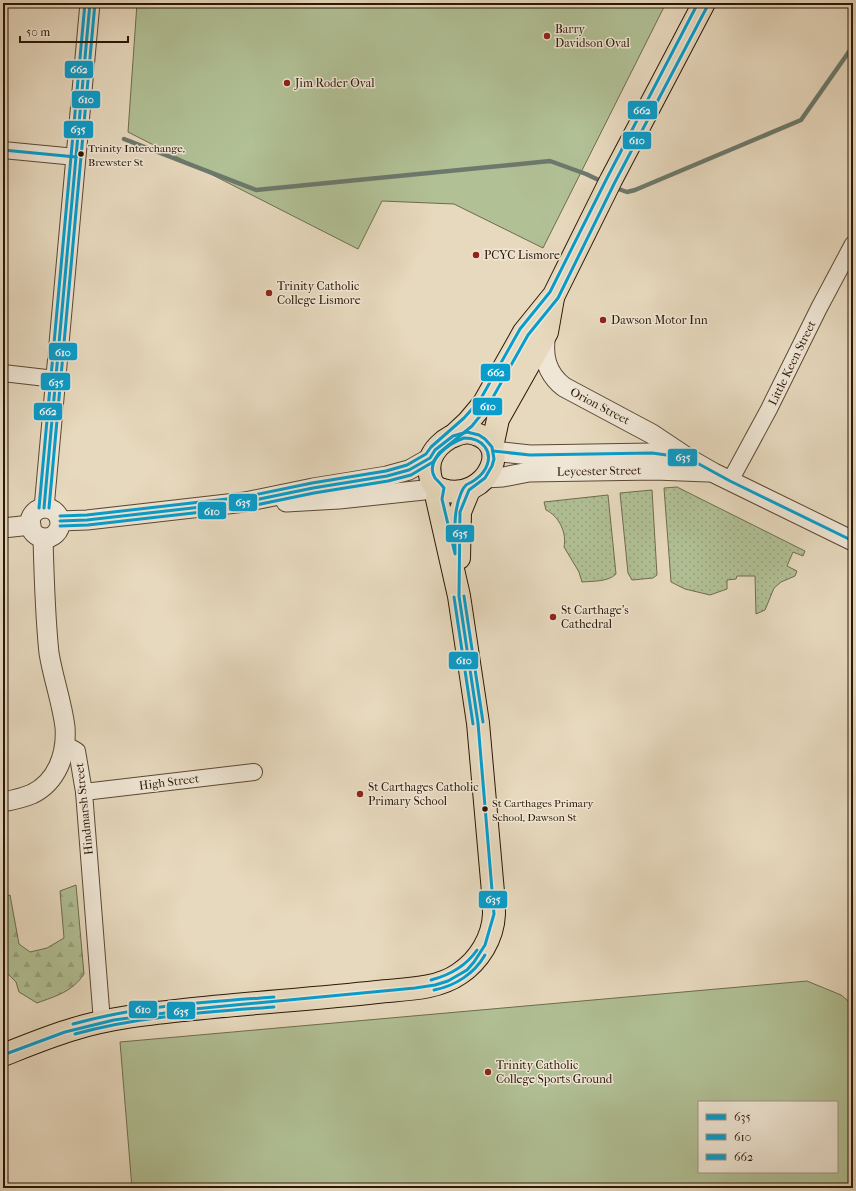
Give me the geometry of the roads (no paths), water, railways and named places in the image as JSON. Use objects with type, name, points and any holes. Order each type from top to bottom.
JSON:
[{"type":"main road","points":[[477,484],[454,492],[437,487],[431,481],[429,473],[428,465],[430,458],[435,450],[468,422],[484,403],[524,332],[554,295],[608,186],[704,3]]},
{"type":"main road","points":[[459,596],[460,512],[477,484],[492,466],[494,459],[492,449],[498,419],[547,332],[554,295]]},
{"type":"main road","points":[[453,436],[467,432],[473,433],[485,439],[492,449]]},
{"type":"main road","points":[[3,1055],[74,1028],[102,1022],[185,1010],[422,987],[448,980],[469,967],[476,959],[485,946],[494,914],[478,723],[459,596],[437,499],[437,487]]},
{"type":"street","points":[[44,508],[90,3]]},
{"type":"street","points":[[3,150],[76,157]]},
{"type":"street","name":"Little Keen Street","points":[[722,477],[769,410],[819,308],[853,244]]},
{"type":"street","name":"Orion Street","points":[[547,332],[544,350],[546,363],[550,373],[557,382],[564,387],[652,434],[688,458],[722,477],[853,541]]},
{"type":"street","points":[[3,373],[55,379]]},
{"type":"street","name":"Orion Street","points":[[492,449],[530,455],[652,453],[688,458]]},
{"type":"street","points":[[60,521],[87,520],[245,502],[312,488],[387,476],[409,470],[430,458]]},
{"type":"street","name":"Leycester Street","points":[[477,484],[529,472],[655,470],[722,477]]},
{"type":"street","points":[[245,502],[340,499],[424,490],[437,487]]},
{"type":"street","points":[[3,528],[37,531],[51,537],[58,532],[60,525],[60,521],[53,510],[44,508],[36,512],[33,516],[37,531]]},
{"type":"street","name":"Hindmarsh Street","points":[[37,531],[49,647],[65,727],[64,748],[72,748],[77,751],[84,792],[102,1022]]},
{"type":"street","points":[[3,802],[31,795],[49,782],[56,772],[62,758],[64,748]]},
{"type":"street","name":"High Street","points":[[84,792],[254,772]]},
{"type":"waterway","points":[[613,187],[627,192],[635,190],[801,120],[853,46]]},
{"type":"waterway","points":[[124,139],[256,190],[550,161],[603,182]]},
{"type":"place","name":"Barry Davidson Oval","points":[[547,36]]},
{"type":"place","name":"Jim Roder Oval","points":[[287,83]]},
{"type":"place","name":"Trinity Interchange, Brewster St","points":[[81,154]]},
{"type":"place","name":"PCYC Lismore","points":[[476,255]]},
{"type":"place","name":"Trinity Catholic College Lismore","points":[[269,293]]},
{"type":"place","name":"Dawson Motor Inn","points":[[603,320]]},
{"type":"place","name":"St Carthage's Cathedral","points":[[553,617]]},
{"type":"place","name":"St Carthages Catholic Primary School","points":[[360,794]]},
{"type":"place","name":"St Carthages Primary School, Dawson St","points":[[485,809]]},
{"type":"place","name":"Trinity Catholic College Sports Ground","points":[[488,1072]]}]
